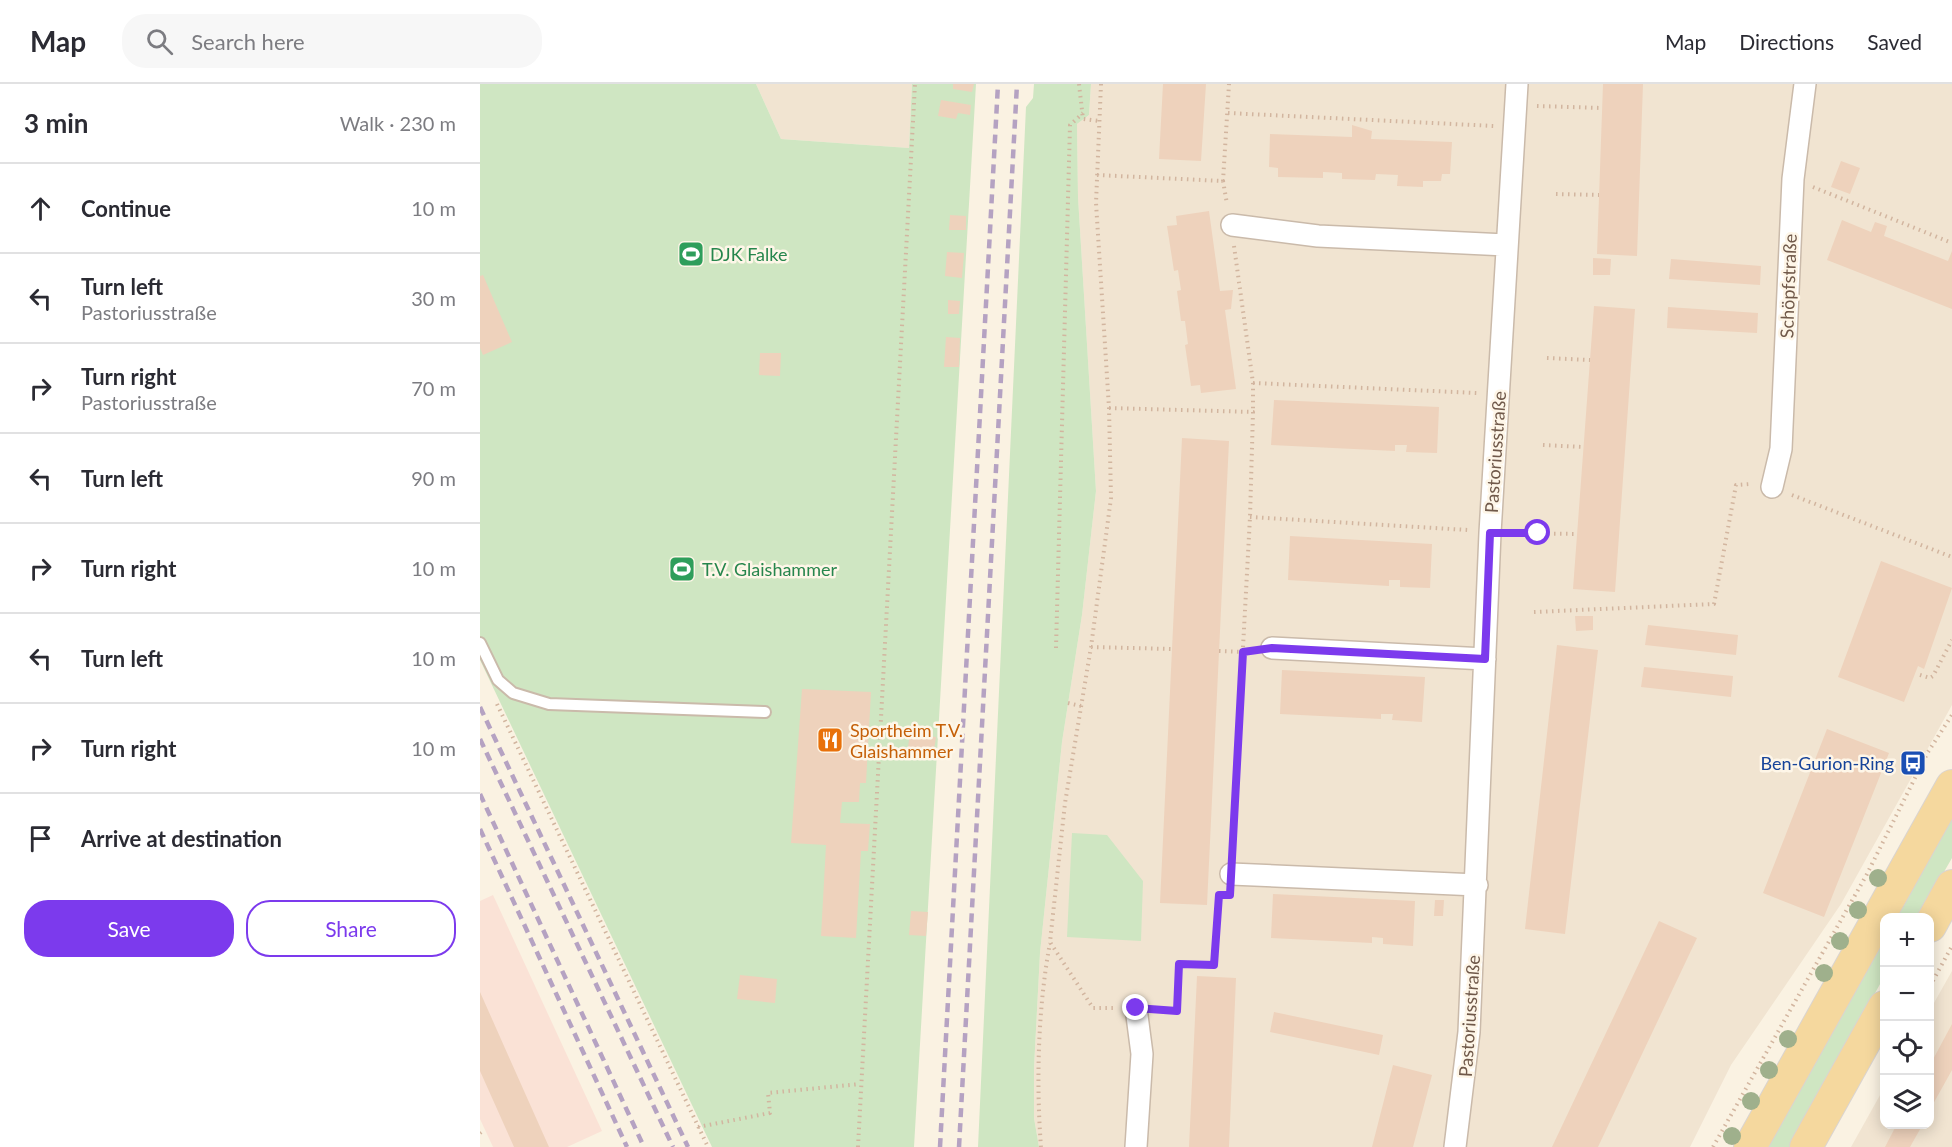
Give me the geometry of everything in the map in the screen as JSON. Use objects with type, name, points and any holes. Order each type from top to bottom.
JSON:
[{"type":"main road","points":[[1750,1147],[1952,786]]},
{"type":"main road","points":[[1934,917],[1952,886]]},
{"type":"main road","points":[[1806,1147],[1880,1014]]},
{"type":"street","name":"Pastoriusstraße","points":[[1455,1147],[1469,1032],[1478,885],[1490,533],[1517,84]]},
{"type":"street","name":"Schöpfstraße","points":[[1772,487],[1782,438],[1793,179],[1805,84]]},
{"type":"street","points":[[1232,225],[1318,236],[1506,245]]},
{"type":"street","points":[[1272,648],[1485,659]]},
{"type":"street","points":[[1231,874],[1478,885]]},
{"type":"street","points":[[1136,1008],[1142,1054],[1136,1147]]},
{"type":"lane","points":[[480,643],[498,680],[513,693],[549,704],[765,712]]},
{"type":"path","points":[[858,1147],[915,84]]},
{"type":"path","points":[[1079,84],[1083,119],[1099,121]]},
{"type":"path","points":[[1041,1147],[1037,1100],[1046,965],[1065,803],[1091,647],[1111,498],[1109,408],[1096,203],[1101,84]]},
{"type":"path","points":[[1050,942],[1093,1008],[1177,1011],[1179,964],[1214,965],[1219,895],[1230,895],[1250,517],[1253,384],[1232,225],[1223,181],[1229,84]]},
{"type":"path","points":[[1516,105],[1602,108]]},
{"type":"path","points":[[1056,648],[1070,125],[1083,113]]},
{"type":"path","points":[[1228,113],[1515,126]]},
{"type":"path","points":[[1097,175],[1223,181]]},
{"type":"path","points":[[1793,179],[1952,243]]},
{"type":"path","points":[[1556,194],[1599,195]]},
{"type":"path","points":[[1547,358],[1590,360]]},
{"type":"path","points":[[1253,384],[1499,395]]},
{"type":"path","points":[[1109,408],[1252,412]]},
{"type":"path","points":[[1543,445],[1583,447]]},
{"type":"path","points":[[1534,612],[1714,604],[1736,485],[1759,484],[1772,487],[1952,557]]},
{"type":"path","points":[[1250,517],[1451,528],[1490,533],[1577,534]]},
{"type":"path","points":[[1920,675],[1930,678],[1933,676],[1952,640]]},
{"type":"path","points":[[1091,647],[1172,649]]},
{"type":"path","points":[[1219,651],[1243,652],[1272,648]]},
{"type":"path","points":[[495,700],[708,1147]]},
{"type":"path","points":[[1068,703],[1081,706]]},
{"type":"path","points":[[1713,1147],[1867,874],[1928,752],[1952,715]]},
{"type":"path","points":[[1934,977],[1952,946]]},
{"type":"path","points":[[698,1128],[770,1113],[768,1093],[860,1084]]},
{"type":"shaded area","points":[[756,84],[912,84],[909,148],[781,139]]},
{"type":"shaded area","points":[[1091,84],[1952,84],[1952,705],[1841,904],[1731,1065],[1690,1147],[1039,1147],[1034,1118],[1034,1068],[1040,953],[1062,742],[1082,615],[1096,491],[1078,197],[1077,124],[1089,115]]},
{"type":"shaded area","points":[[493,895],[602,1131],[567,1147],[493,1147],[480,1119],[480,901]]},
{"type":"shaded area","points":[[1952,971],[1952,1147],[1851,1147],[1880,1095],[1880,1129],[1934,1129],[1934,1003]]},
{"type":"green space","points":[[480,84],[756,84],[781,139],[909,148],[912,84],[976,84],[914,1147],[712,1147],[480,660]]},
{"type":"green space","points":[[1034,84],[1091,84],[1089,115],[1077,124],[1078,197],[1096,491],[1082,615],[1062,742],[1040,953],[1034,1068],[1034,1118],[1039,1147],[978,1147],[1026,107],[1033,98]]},
{"type":"green space","points":[[1952,813],[1952,858],[1920,913],[1897,913]]},
{"type":"green space","points":[[1072,833],[1107,835],[1143,881],[1141,941],[1067,937]]},
{"type":"green space","points":[[1880,942],[1880,984],[1789,1147],[1764,1147]]},
{"type":"building","points":[[953,84],[974,84],[972,92],[953,89]]},
{"type":"building","points":[[1163,84],[1206,84],[1201,161],[1159,159]]},
{"type":"building","points":[[1603,84],[1643,84],[1637,256],[1597,254]]},
{"type":"building","points":[[941,100],[971,105],[970,115],[958,113],[956,119],[938,116]]},
{"type":"building","points":[[1352,125],[1372,131],[1371,139],[1452,142],[1450,174],[1442,174],[1441,181],[1423,181],[1423,187],[1397,186],[1398,175],[1376,174],[1375,180],[1342,179],[1342,173],[1323,172],[1323,178],[1278,177],[1278,168],[1269,167],[1270,134],[1352,137]]},
{"type":"building","points":[[1841,161],[1860,168],[1850,194],[1831,187]]},
{"type":"building","points":[[1209,211],[1220,291],[1233,290],[1231,309],[1225,310],[1236,389],[1201,393],[1200,385],[1191,386],[1185,345],[1188,344],[1185,321],[1181,321],[1177,291],[1181,290],[1178,270],[1174,271],[1167,226],[1177,225],[1176,216]]},
{"type":"building","points":[[950,215],[966,216],[966,230],[949,230]]},
{"type":"building","points":[[1842,220],[1871,232],[1875,222],[1887,226],[1884,236],[1948,261],[1952,251],[1952,309],[1827,260]]},
{"type":"building","points":[[947,252],[964,253],[962,278],[945,276]]},
{"type":"building","points":[[1593,258],[1611,259],[1610,275],[1593,275]]},
{"type":"building","points":[[1671,259],[1761,266],[1760,285],[1669,279]]},
{"type":"building","points":[[483,275],[512,342],[483,355],[480,348],[480,276]]},
{"type":"building","points":[[948,300],[960,301],[959,314],[948,314]]},
{"type":"building","points":[[1594,306],[1635,309],[1615,592],[1573,589]]},
{"type":"building","points":[[1668,307],[1758,313],[1757,333],[1667,328]]},
{"type":"building","points":[[946,337],[960,338],[959,367],[944,367]]},
{"type":"building","points":[[760,353],[781,353],[780,376],[759,375]]},
{"type":"building","points":[[1274,400],[1439,407],[1437,453],[1406,452],[1407,445],[1395,445],[1395,451],[1271,445]]},
{"type":"building","points":[[1182,438],[1229,441],[1207,905],[1160,903]]},
{"type":"building","points":[[1290,536],[1432,544],[1430,588],[1400,587],[1400,580],[1389,580],[1389,586],[1288,580]]},
{"type":"building","points":[[1881,561],[1952,588],[1924,669],[1918,666],[1904,702],[1838,677]]},
{"type":"building","points":[[1575,616],[1593,616],[1593,630],[1576,631]]},
{"type":"building","points":[[1648,625],[1738,635],[1736,655],[1645,645]]},
{"type":"building","points":[[1557,645],[1598,650],[1565,934],[1525,929]]},
{"type":"building","points":[[1644,667],[1733,676],[1731,697],[1641,687]]},
{"type":"building","points":[[1282,670],[1425,677],[1422,722],[1392,720],[1393,714],[1381,714],[1381,719],[1280,714]]},
{"type":"building","points":[[802,689],[871,692],[866,783],[860,783],[859,802],[842,802],[840,823],[870,824],[868,851],[861,851],[856,938],[821,936],[826,845],[791,843]]},
{"type":"building","points":[[1827,729],[1889,753],[1824,917],[1763,893]]},
{"type":"building","points":[[910,734],[936,737],[934,750],[908,747]]},
{"type":"building","points":[[1273,894],[1415,901],[1413,946],[1383,944],[1383,938],[1372,937],[1372,943],[1271,938]]},
{"type":"building","points":[[1435,900],[1444,900],[1443,916],[1434,916]]},
{"type":"building","points":[[911,911],[928,912],[926,936],[909,935]]},
{"type":"building","points":[[1659,921],[1697,938],[1598,1147],[1552,1147]]},
{"type":"building","points":[[740,975],[777,979],[775,1003],[737,999]]},
{"type":"building","points":[[1197,976],[1236,978],[1229,1147],[1189,1147]]},
{"type":"building","points":[[480,992],[549,1147],[514,1147],[480,1071]]},
{"type":"building","points":[[1274,1012],[1383,1035],[1379,1055],[1270,1032]]},
{"type":"building","points":[[1952,1024],[1952,1070],[1934,1102],[1934,1075],[1934,1058]]},
{"type":"building","points":[[1393,1065],[1432,1075],[1413,1147],[1372,1147]]},
{"type":"building","points":[[1894,1129],[1920,1129],[1910,1147],[1885,1147]]},
{"type":"railway","points":[[940,1147],[998,84]]},
{"type":"railway","points":[[959,1147],[1017,84]]},
{"type":"railway","points":[[480,707],[688,1147]]},
{"type":"railway","points":[[480,739],[673,1147]]},
{"type":"railway","points":[[480,794],[644,1147]]},
{"type":"railway","points":[[480,829],[627,1147]]},
{"type":"place","name":"DJK Falke","points":[[691,254]]},
{"type":"place","name":"T.V. Glaishammer","points":[[682,569]]},
{"type":"place","name":"Sportheim T.V. Glaishammer","points":[[830,740]]},
{"type":"place","name":"Ben-Gurion-Ring","points":[[1913,763]]},
{"type":"route","points":[[1136,1008],[1177,1011],[1179,964],[1214,965],[1219,895],[1230,895],[1243,652],[1272,648],[1485,659],[1490,533],[1538,533]]}]
